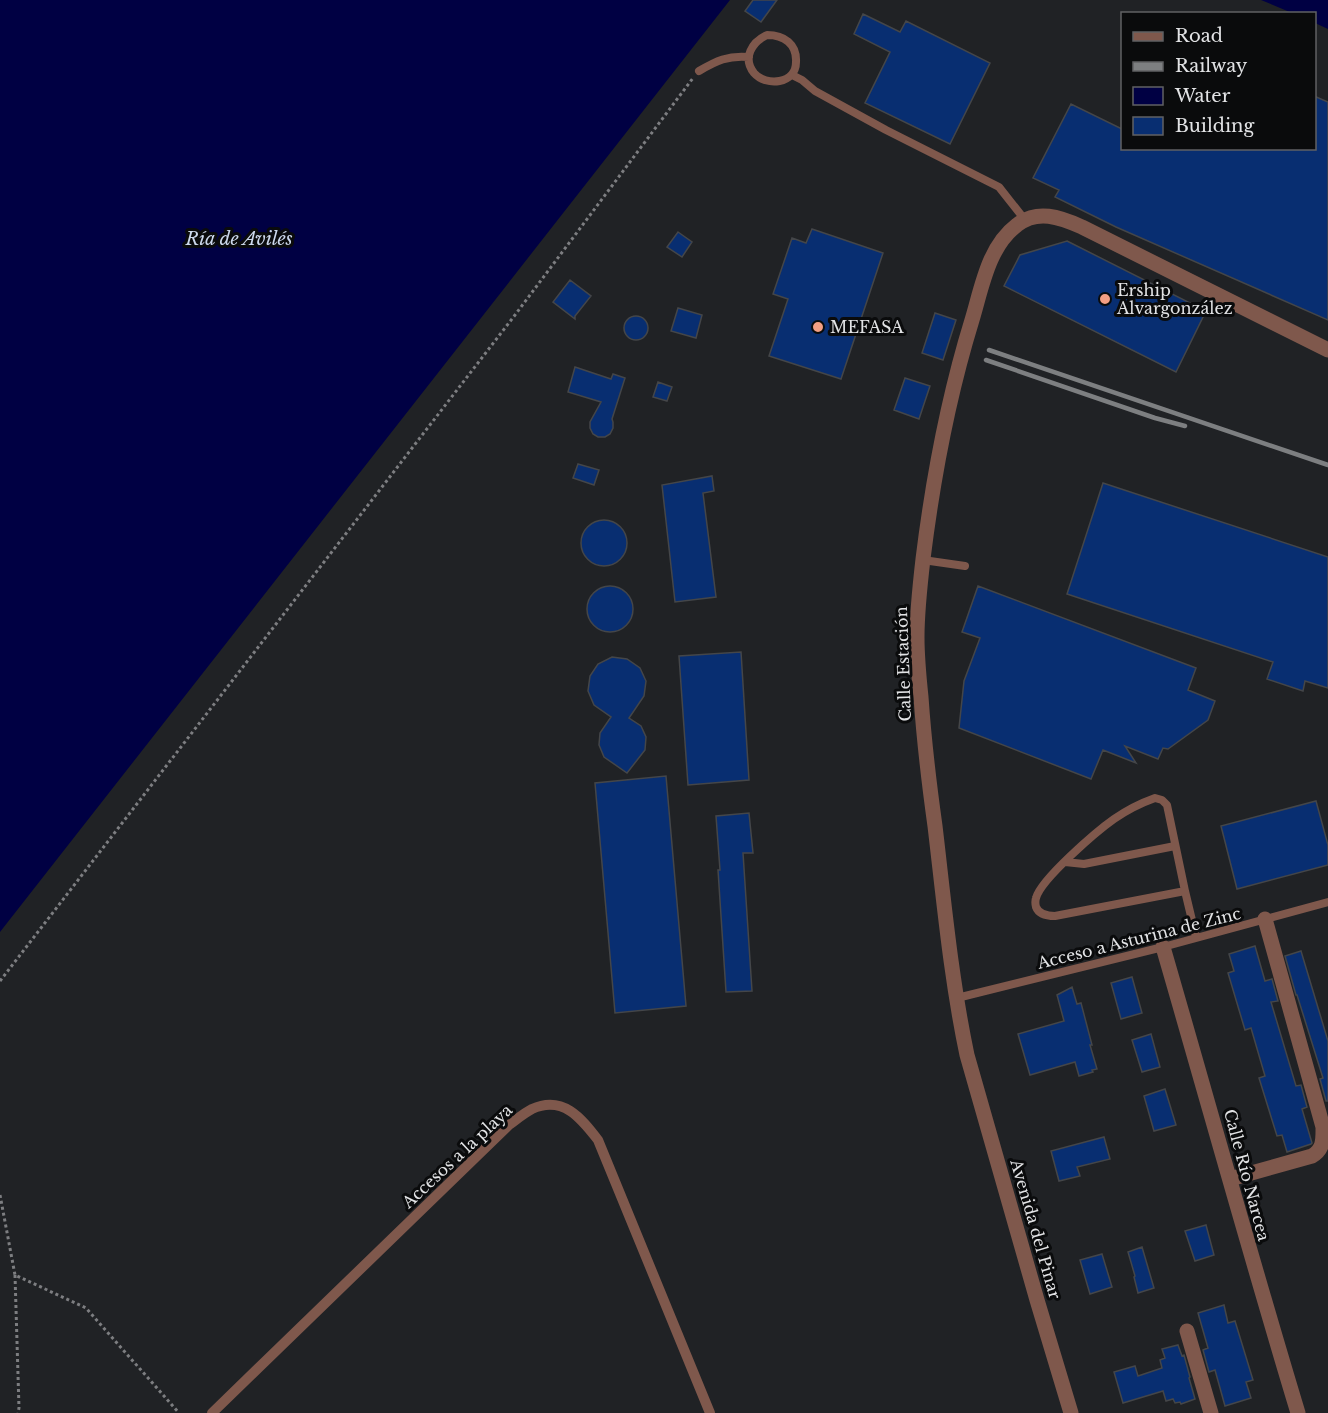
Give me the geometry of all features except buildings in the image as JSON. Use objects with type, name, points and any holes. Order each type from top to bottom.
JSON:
[{"type":"street","points":[[1025,220],[1049,216],[1068,221],[1328,350]]},
{"type":"street","name":"Calle Estación","points":[[967,1055],[943,894],[925,742],[917,640],[918,607],[935,472],[962,352],[987,270],[999,244],[1007,234],[1025,220]]},
{"type":"street","points":[[1230,1179],[1312,1156],[1318,1153],[1323,1142],[1323,1127],[1265,919]]},
{"type":"street","name":"Calle Río Narcea","points":[[1163,946],[1298,1413]]},
{"type":"street","name":"Avenida del Pinar","points":[[967,1055],[1071,1413]]},
{"type":"street","name":"Accesos a la playa","points":[[212,1413],[509,1125],[532,1109],[547,1105],[562,1105],[584,1122],[598,1140],[710,1413]]},
{"type":"street","points":[[1187,1331],[1212,1413]]},
{"type":"lane","points":[[774,35],[782,37],[793,46],[796,67],[787,79],[770,81],[754,73],[749,57],[749,51],[761,38],[774,35]]},
{"type":"lane","points":[[699,70],[719,60],[738,56],[749,57]]},
{"type":"lane","points":[[792,75],[815,91],[886,130],[999,187],[1025,220]]},
{"type":"lane","points":[[923,560],[965,566]]},
{"type":"lane","points":[[1185,891],[1055,916],[1047,916],[1039,912],[1035,904],[1036,896],[1065,862],[1113,820],[1128,810],[1155,798],[1167,805],[1196,937]]},
{"type":"lane","points":[[1065,862],[1084,864],[1175,846]]},
{"type":"lane","name":"Acceso a Asturina de Zinc","points":[[957,998],[1328,902]]},
{"type":"path","points":[[0,981],[515,315],[699,70]]},
{"type":"path","points":[[0,1195],[15,1275],[18,1413]]},
{"type":"path","points":[[15,1275],[86,1308],[179,1413]]},
{"type":"water","name":"Ría de Avilés","points":[[0,0],[730,0],[0,932]]},
{"type":"water","points":[[1261,0],[1328,0],[1328,29],[1316,23],[1316,12],[1290,12]]},
{"type":"railway","points":[[989,350],[1328,465]]},
{"type":"railway","points":[[986,360],[1155,418],[1185,426]]},
{"type":"place","name":"Ership Alvargonzález","points":[[1105,299]]},
{"type":"place","name":"MEFASA","points":[[818,327]]}]
